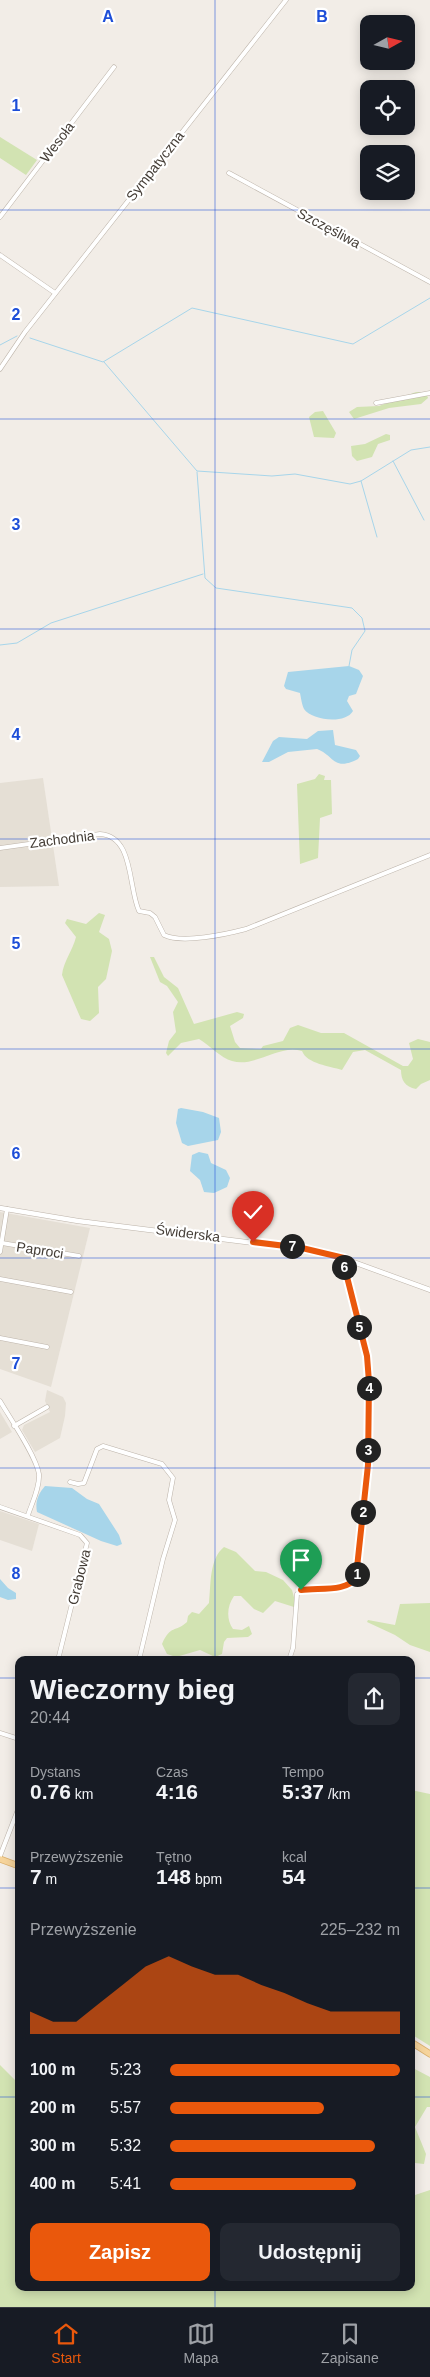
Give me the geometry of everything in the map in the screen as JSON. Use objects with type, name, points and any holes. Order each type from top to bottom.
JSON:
[{"type":"main road","points":[[0,1857],[15,1864]]},
{"type":"main road","points":[[415,2045],[430,2054]]},
{"type":"street","name":"Sympatyczna","points":[[0,369],[18,341],[55,293],[286,0]]},
{"type":"street","name":"Wesoła","points":[[0,217],[114,67]]},
{"type":"street","name":"Szczęśliwa","points":[[229,173],[430,282]]},
{"type":"street","points":[[0,255],[55,293]]},
{"type":"street","points":[[376,403],[430,393]]},
{"type":"street","name":"Zachodnia","points":[[0,848],[60,838],[100,834],[110,835],[117,840],[122,848],[137,908],[139,911],[150,913],[164,935],[178,938],[226,934],[264,922],[430,855]]},
{"type":"street","name":"Świderska","points":[[0,1208],[78,1220],[302,1248],[344,1258],[430,1290]]},
{"type":"street","points":[[0,1252],[7,1209]]},
{"type":"street","name":"Paproci","points":[[2,1243],[79,1256]]},
{"type":"street","points":[[290,1656],[293,1648],[297,1594],[308,1589],[342,1586],[353,1582],[356,1577],[368,1465],[369,1382],[367,1356],[344,1265],[344,1258]]},
{"type":"street","points":[[0,1279],[71,1292]]},
{"type":"street","points":[[0,1338],[48,1347]]},
{"type":"street","points":[[0,1401],[39,1473],[37,1488],[28,1515],[0,1507]]},
{"type":"street","points":[[14,1426],[47,1407]]},
{"type":"street","points":[[70,1482],[84,1483],[97,1449],[103,1446],[162,1464],[172,1478],[169,1500],[174,1520],[140,1656]]},
{"type":"street","name":"Grabowa","points":[[28,1515],[80,1534],[87,1543],[59,1656]]},
{"type":"street","points":[[0,1733],[15,1738]]},
{"type":"street","points":[[0,1857],[15,1818]]},
{"type":"shaded area","points":[[43,778],[59,886],[0,887],[0,783]]},
{"type":"shaded area","points":[[0,1212],[90,1228],[51,1387],[0,1369]]},
{"type":"shaded area","points":[[47,1390],[63,1397],[66,1403],[65,1416],[60,1438],[35,1452],[22,1430],[24,1425],[50,1412],[45,1401]]},
{"type":"shaded area","points":[[0,1412],[12,1432],[0,1439]]},
{"type":"shaded area","points":[[0,1511],[39,1524],[32,1551],[0,1540]]},
{"type":"green space","points":[[0,137],[37,160],[26,175],[0,158]]},
{"type":"green space","points":[[416,392],[426,392],[428,398],[421,404],[389,408],[354,419],[349,412],[357,407],[379,406]]},
{"type":"green space","points":[[323,411],[336,433],[334,438],[314,437],[309,417],[315,412]]},
{"type":"green space","points":[[386,434],[390,435],[390,440],[378,444],[372,457],[357,461],[352,456],[351,446],[365,444]]},
{"type":"green space","points":[[319,774],[325,776],[324,780],[331,780],[332,814],[320,818],[318,858],[300,864],[297,784],[315,779]]},
{"type":"green space","points":[[99,913],[105,915],[99,932],[109,939],[112,951],[106,979],[98,987],[99,1013],[90,1021],[81,1019],[62,975],[64,965],[76,937],[65,923],[67,919],[86,924]]},
{"type":"green space","points":[[150,957],[154,957],[164,977],[178,988],[194,1024],[237,1012],[244,1014],[243,1018],[230,1026],[235,1042],[240,1048],[261,1049],[263,1046],[283,1041],[290,1028],[298,1025],[321,1033],[344,1033],[403,1066],[408,1066],[413,1059],[409,1043],[418,1039],[430,1042],[430,1080],[421,1084],[416,1089],[409,1087],[403,1080],[401,1070],[365,1050],[353,1052],[342,1070],[314,1062],[302,1051],[293,1050],[249,1061],[232,1061],[199,1039],[181,1043],[168,1056],[166,1053],[169,1041],[176,1032],[173,1012],[178,1002],[167,986],[160,982]]},
{"type":"green space","points":[[224,1547],[236,1552],[255,1571],[266,1572],[283,1580],[292,1590],[295,1601],[294,1607],[275,1601],[263,1613],[254,1609],[241,1596],[234,1596],[228,1612],[229,1621],[233,1629],[242,1630],[249,1626],[252,1634],[248,1637],[227,1638],[224,1642],[222,1654],[217,1656],[200,1650],[179,1656],[167,1654],[162,1644],[168,1634],[187,1622],[188,1616],[192,1612],[199,1614],[209,1603],[213,1565],[219,1552]]},
{"type":"green space","points":[[430,1603],[430,1652],[410,1645],[395,1635],[367,1622],[368,1620],[395,1625],[400,1604]]},
{"type":"green space","points":[[415,1791],[430,1794],[430,2046],[415,2037]]},
{"type":"green space","points":[[0,2065],[15,2080],[15,2291],[415,2291],[415,2195],[430,2190],[430,2307],[0,2307]]},
{"type":"green space","points":[[415,2069],[430,2077],[430,2107],[427,2107],[415,2127]]},
{"type":"green space","points":[[415,2127],[426,2154],[424,2164],[415,2163]]},
{"type":"water","points":[[349,666],[359,670],[363,676],[356,694],[349,696],[347,701],[353,711],[343,718],[328,719],[313,716],[304,709],[300,693],[286,689],[284,686],[288,672]]},
{"type":"water","points":[[333,730],[335,745],[356,750],[360,756],[358,759],[343,764],[334,761],[317,749],[288,752],[269,762],[262,762],[273,741],[279,737],[307,739],[318,731]]},
{"type":"water","points":[[178,1109],[203,1112],[219,1118],[221,1132],[218,1140],[188,1146],[182,1143],[176,1123]]},
{"type":"water","points":[[199,1152],[208,1154],[211,1163],[226,1170],[230,1178],[227,1187],[214,1193],[204,1192],[200,1180],[190,1171],[192,1155]]},
{"type":"water","points":[[45,1486],[72,1488],[87,1499],[99,1504],[119,1535],[122,1544],[117,1546],[101,1541],[37,1512],[38,1498]]},
{"type":"water","points":[[0,1579],[8,1588],[16,1593],[16,1599],[8,1600],[0,1597]]},
{"type":"waterway","points":[[30,338],[103,362],[192,308],[353,344],[430,298]]},
{"type":"waterway","points":[[0,345],[17,336]]},
{"type":"waterway","points":[[104,362],[197,471],[272,476],[295,474],[350,484],[361,481],[411,450],[430,447]]},
{"type":"waterway","points":[[393,461],[424,520]]},
{"type":"waterway","points":[[197,472],[205,578],[216,588],[352,608],[362,618],[365,631],[352,650],[349,666]]},
{"type":"waterway","points":[[361,481],[377,537]]},
{"type":"waterway","points":[[0,645],[17,643],[51,623],[203,574]]},
{"type":"route","points":[[253,1242],[326,1252],[344,1258],[344,1265],[367,1356],[369,1382],[368,1465],[356,1577],[353,1582],[333,1588],[301,1590]]}]
